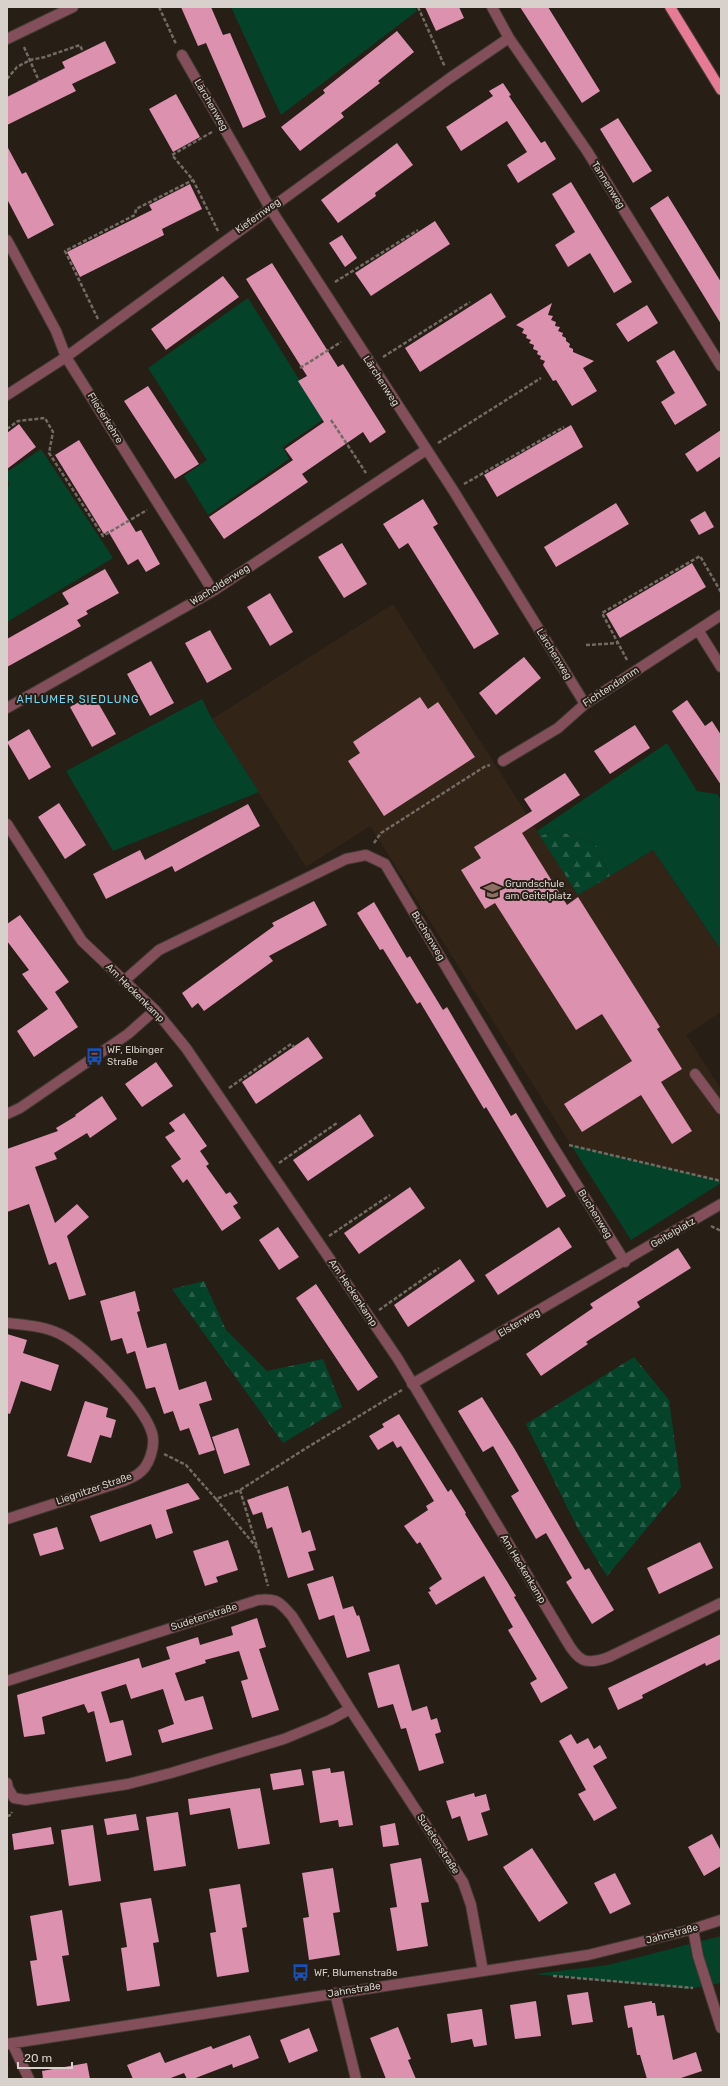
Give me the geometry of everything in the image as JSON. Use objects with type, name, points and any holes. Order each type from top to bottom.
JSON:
[{"type":"main road","points":[[670,7],[721,90]]},
{"type":"street","points":[[7,39],[73,7]]},
{"type":"street","name":"Tannenweg","points":[[492,7],[509,38],[587,150],[721,366]]},
{"type":"street","name":"Kiefernweg","points":[[7,395],[66,357],[450,78],[509,38]]},
{"type":"street","name":"Lärchenweg","points":[[182,55],[270,208],[453,490],[585,704]]},
{"type":"street","name":"Fliederkehre","points":[[7,240],[56,331],[66,357],[212,591]]},
{"type":"street","name":"Wacholderweg","points":[[7,708],[212,591],[426,450]]},
{"type":"street","name":"Fichtendamm","points":[[504,761],[558,728],[585,704],[721,615]]},
{"type":"street","points":[[698,630],[721,667]]},
{"type":"street","name":"Am Heckenkamp","points":[[7,824],[82,941],[155,1010],[186,1048],[369,1317],[412,1384],[566,1640],[579,1659],[588,1662],[609,1658],[721,1603]]},
{"type":"street","points":[[124,981],[159,950],[346,859],[366,856]]},
{"type":"street","name":"Buchenweg","points":[[366,856],[385,864],[549,1140],[625,1262]]},
{"type":"street","points":[[7,1114],[20,1108],[128,1034],[155,1010]]},
{"type":"street","points":[[695,1074],[721,1109]]},
{"type":"street","name":"Geitelplatz","points":[[625,1262],[721,1204]]},
{"type":"street","name":"Elsterweg","points":[[412,1384],[625,1262]]},
{"type":"street","name":"Liegnitzer Straße","points":[[7,1323],[39,1326],[60,1333],[77,1344],[100,1364],[143,1416],[152,1434],[152,1448],[147,1465],[138,1474],[124,1481],[7,1519]]},
{"type":"street","name":"Sudetenstraße","points":[[7,1681],[258,1600],[272,1598],[282,1604],[292,1616],[350,1709],[462,1882],[471,1905],[483,1971]]},
{"type":"street","points":[[7,1782],[8,1788],[14,1798],[26,1800],[128,1784],[284,1739],[330,1720],[350,1709]]},
{"type":"street","name":"Jahnstraße","points":[[10,2044],[588,1955],[693,1929],[721,1920]]},
{"type":"street","points":[[693,1929],[698,1956],[721,2028]]},
{"type":"street","points":[[335,1993],[356,2079]]},
{"type":"street","points":[[10,2044],[28,2079]]},
{"type":"path","points":[[159,7],[182,55]]},
{"type":"path","points":[[418,7],[450,78]]},
{"type":"path","points":[[18,34],[40,81]]},
{"type":"path","points":[[7,79],[17,67],[30,60],[45,57],[80,45],[83,52]]},
{"type":"path","points":[[223,126],[172,155],[193,180],[223,242]]},
{"type":"path","points":[[103,330],[65,251],[135,215],[136,209],[193,180]]},
{"type":"path","points":[[322,289],[418,230]]},
{"type":"path","points":[[371,364],[470,302]]},
{"type":"path","points":[[300,368],[352,335]]},
{"type":"path","points":[[426,450],[541,378]]},
{"type":"path","points":[[7,429],[18,422],[45,418],[53,432],[49,453],[103,536],[158,503]]},
{"type":"path","points":[[331,420],[374,485]]},
{"type":"path","points":[[453,490],[564,427]]},
{"type":"path","points":[[633,673],[602,614],[700,556],[721,592]]},
{"type":"path","points":[[586,645],[619,644]]},
{"type":"path","points":[[366,856],[380,833],[484,767],[504,761]]},
{"type":"path","points":[[218,1096],[292,1044],[294,1047]]},
{"type":"path","points":[[269,1170],[337,1123]]},
{"type":"path","points":[[549,1140],[721,1181]]},
{"type":"path","points":[[318,1242],[390,1195]]},
{"type":"path","points":[[369,1317],[439,1268]]},
{"type":"path","points":[[216,1498],[240,1490],[412,1384]]},
{"type":"path","points":[[152,1448],[186,1465],[216,1498],[258,1549]]},
{"type":"path","points":[[240,1490],[272,1598]]},
{"type":"path","points":[[550,1976],[689,1989],[707,1985]]},
{"type":"shaded area","name":"Grundschule am Geitelplatz","points":[[393,604],[578,895],[653,850],[721,950],[721,1012],[686,1035],[721,1089],[721,1181],[571,1145],[370,826],[306,867],[212,719]]},
{"type":"green space","points":[[231,7],[415,7],[417,11],[281,115]]},
{"type":"green space","points":[[248,298],[324,419],[283,447],[289,459],[208,515],[184,476],[207,460],[148,368]]},
{"type":"green space","points":[[41,449],[113,558],[7,622],[7,487],[9,486],[7,472]]},
{"type":"green space","points":[[202,699],[212,719],[259,792],[113,851],[66,771]]},
{"type":"green space","points":[[667,743],[697,791],[717,794],[721,800],[721,950],[653,850],[610,876],[596,844],[556,830],[540,836],[537,831]]},
{"type":"green space","points":[[556,830],[596,844],[610,876],[578,895],[540,836]]},
{"type":"green space","points":[[571,1145],[721,1181],[721,1183],[631,1240]]},
{"type":"green space","points":[[204,1281],[226,1330],[267,1371],[323,1359],[342,1407],[283,1443],[172,1289]]},
{"type":"green space","points":[[634,1357],[669,1400],[681,1487],[607,1576],[577,1527],[526,1424]]},
{"type":"green space","points":[[721,1936],[721,1983],[689,1989],[534,1974],[608,1965]]},
{"type":"building","points":[[181,7],[211,7],[223,35],[230,33],[266,117],[243,128],[206,43],[198,46]]},
{"type":"building","points":[[425,7],[459,7],[464,18],[436,31]]},
{"type":"building","points":[[520,7],[548,7],[600,91],[582,103]]},
{"type":"building","points":[[397,31],[414,52],[378,81],[380,83],[341,113],[344,117],[300,151],[281,127],[325,93],[323,90]]},
{"type":"building","points":[[105,41],[116,63],[72,84],[76,91],[7,125],[7,97],[65,68],[62,62]]},
{"type":"building","points":[[503,83],[511,95],[509,96],[541,143],[545,141],[556,159],[518,183],[507,165],[527,152],[507,121],[461,151],[446,127],[493,96],[489,91]]},
{"type":"building","points":[[176,94],[200,137],[173,152],[149,109]]},
{"type":"building","points":[[618,118],[652,171],[633,183],[600,129]]},
{"type":"building","points":[[397,143],[413,165],[375,193],[376,196],[338,223],[321,200]]},
{"type":"building","points":[[7,146],[22,174],[26,172],[54,225],[28,239],[7,199]]},
{"type":"building","points":[[571,182],[632,282],[614,293],[590,253],[568,267],[555,245],[575,232],[552,194]]},
{"type":"building","points":[[190,184],[202,209],[162,229],[164,235],[80,277],[67,252],[152,210],[149,205]]},
{"type":"building","points":[[668,196],[721,282],[721,324],[650,208]]},
{"type":"building","points":[[435,221],[450,244],[371,296],[355,273]]},
{"type":"building","points":[[342,235],[357,258],[345,267],[329,243]]},
{"type":"building","points":[[272,263],[338,367],[343,364],[386,432],[370,443],[363,432],[302,474],[308,482],[224,539],[209,517],[293,460],[285,449],[324,422],[298,381],[307,376],[246,279]]},
{"type":"building","points":[[223,276],[239,297],[166,350],[151,329]]},
{"type":"building","points":[[491,293],[506,317],[420,372],[405,348]]},
{"type":"building","points":[[552,303],[548,315],[553,316],[551,320],[556,322],[555,326],[560,327],[558,331],[563,333],[562,336],[566,338],[566,341],[570,344],[569,347],[573,349],[573,352],[594,361],[583,368],[597,391],[572,406],[556,380],[553,381],[543,365],[545,361],[540,359],[541,356],[537,354],[538,351],[533,349],[534,345],[529,343],[531,340],[526,338],[527,335],[522,333],[524,329],[516,325]]},
{"type":"building","points":[[647,305],[658,323],[628,342],[616,324]]},
{"type":"building","points":[[674,350],[707,405],[675,425],[661,402],[675,393],[656,361]]},
{"type":"building","points":[[148,386],[199,464],[175,479],[124,401]]},
{"type":"building","points":[[19,424],[36,447],[7,469],[7,433]]},
{"type":"building","points":[[571,425],[583,447],[497,497],[484,475]]},
{"type":"building","points":[[721,430],[721,456],[697,472],[685,454]]},
{"type":"building","points":[[79,440],[136,532],[141,530],[160,564],[146,572],[138,559],[128,565],[108,531],[104,534],[55,455]]},
{"type":"building","points":[[423,499],[438,524],[433,527],[499,634],[474,649],[408,543],[399,549],[383,524]]},
{"type":"building","points":[[616,503],[629,524],[556,567],[544,547]]},
{"type":"building","points":[[705,511],[714,527],[699,535],[690,520]]},
{"type":"building","points":[[342,543],[367,584],[344,598],[318,557]]},
{"type":"building","points":[[692,563],[706,587],[620,638],[606,614]]},
{"type":"building","points":[[105,569],[119,593],[86,611],[88,614],[77,620],[81,626],[7,667],[7,639],[69,604],[62,593]]},
{"type":"building","points":[[270,593],[293,632],[270,646],[247,607]]},
{"type":"building","points":[[210,630],[232,669],[207,683],[185,643]]},
{"type":"building","points":[[524,657],[541,678],[496,715],[479,693]]},
{"type":"building","points":[[151,661],[174,703],[150,716],[127,674]]},
{"type":"building","points":[[93,694],[116,734],[92,747],[70,707]]},
{"type":"building","points":[[420,697],[428,709],[438,702],[475,757],[384,816],[348,761],[360,753],[353,742]]},
{"type":"building","points":[[687,700],[705,726],[712,721],[721,735],[721,785],[672,711]]},
{"type":"building","points":[[635,725],[650,748],[610,774],[594,751]]},
{"type":"building","points":[[29,729],[51,767],[29,780],[7,742]]},
{"type":"building","points":[[565,773],[580,795],[522,833],[567,905],[578,897],[660,1027],[657,1029],[682,1069],[661,1082],[692,1131],[672,1144],[641,1095],[582,1132],[564,1104],[632,1061],[602,1014],[576,1030],[495,903],[485,909],[461,870],[481,858],[474,847],[532,811],[524,799]]},
{"type":"building","points":[[59,803],[86,845],[65,859],[38,817]]},
{"type":"building","points":[[248,804],[260,826],[175,872],[172,866],[106,899],[93,874],[140,850],[145,860]]},
{"type":"building","points":[[314,901],[327,925],[269,956],[273,961],[204,1011],[198,1003],[192,1008],[182,993],[274,926],[272,923]]},
{"type":"building","points":[[374,902],[407,958],[410,956],[443,1010],[447,1007],[511,1116],[516,1113],[566,1196],[547,1208],[486,1107],[484,1109],[420,1002],[417,1004],[383,949],[380,950],[357,913]]},
{"type":"building","points":[[20,915],[69,982],[55,992],[78,1027],[34,1057],[17,1031],[48,1009],[22,974],[29,970],[7,941],[7,924]]},
{"type":"building","points":[[308,1037],[323,1058],[256,1104],[242,1082]]},
{"type":"building","points":[[156,1062],[173,1086],[142,1107],[125,1084]]},
{"type":"building","points":[[102,1096],[117,1119],[90,1138],[87,1133],[54,1153],[57,1159],[35,1167],[55,1223],[77,1204],[89,1217],[67,1236],[86,1295],[69,1300],[56,1262],[49,1265],[29,1204],[7,1212],[7,1149],[58,1131],[56,1128],[76,1116],[75,1115]]},
{"type":"building","points":[[184,1113],[207,1146],[200,1151],[209,1164],[206,1166],[226,1194],[230,1192],[238,1203],[233,1206],[241,1218],[222,1231],[187,1179],[183,1183],[171,1166],[181,1159],[165,1137],[175,1131],[169,1123]]},
{"type":"building","points":[[360,1114],[374,1136],[308,1181],[293,1160]]},
{"type":"building","points":[[410,1187],[425,1208],[359,1254],[344,1233]]},
{"type":"building","points":[[278,1227],[299,1257],[279,1270],[259,1240]]},
{"type":"building","points":[[559,1227],[572,1247],[498,1295],[485,1275]]},
{"type":"building","points":[[678,1248],[691,1268],[637,1302],[640,1307],[586,1342],[588,1344],[541,1376],[526,1354],[593,1308],[590,1304]]},
{"type":"building","points":[[460,1259],[475,1281],[408,1327],[394,1305]]},
{"type":"building","points":[[316,1284],[378,1377],[358,1391],[296,1298]]},
{"type":"building","points":[[135,1291],[140,1311],[137,1312],[147,1348],[166,1343],[179,1390],[206,1381],[212,1400],[199,1404],[215,1450],[199,1455],[189,1428],[180,1431],[173,1411],[164,1414],[155,1387],[146,1389],[135,1351],[127,1354],[122,1338],[111,1341],[100,1301]]},
{"type":"building","points":[[7,1334],[27,1340],[23,1353],[59,1365],[51,1391],[21,1381],[10,1414],[7,1413]]},
{"type":"building","points":[[482,1397],[514,1448],[585,1570],[589,1568],[614,1610],[592,1624],[566,1582],[572,1578],[546,1533],[536,1539],[511,1496],[519,1491],[493,1446],[483,1452],[458,1411]]},
{"type":"building","points":[[85,1401],[108,1408],[106,1417],[116,1420],[111,1438],[100,1435],[91,1463],[67,1456]]},
{"type":"building","points":[[399,1414],[448,1492],[451,1489],[466,1513],[465,1514],[516,1596],[514,1597],[568,1688],[541,1703],[530,1683],[537,1679],[508,1630],[513,1627],[484,1576],[436,1605],[428,1592],[431,1591],[429,1588],[442,1579],[420,1542],[417,1544],[404,1526],[428,1510],[426,1506],[434,1501],[401,1446],[397,1448],[393,1441],[378,1450],[369,1436],[384,1427],[382,1424]]},
{"type":"building","points":[[238,1428],[250,1465],[224,1474],[212,1437]]},
{"type":"building","points":[[188,1483],[200,1499],[166,1510],[173,1533],[156,1539],[151,1524],[100,1542],[90,1516]]},
{"type":"building","points":[[288,1486],[302,1533],[310,1530],[316,1550],[308,1552],[314,1570],[288,1578],[272,1527],[267,1529],[262,1512],[253,1515],[247,1500]]},
{"type":"building","points":[[57,1527],[64,1549],[40,1556],[33,1534]]},
{"type":"building","points":[[228,1540],[238,1570],[216,1577],[218,1582],[205,1586],[193,1551]]},
{"type":"building","points":[[700,1542],[713,1568],[659,1594],[647,1568]]},
{"type":"building","points":[[333,1576],[343,1609],[353,1606],[357,1616],[359,1615],[370,1651],[347,1658],[334,1615],[319,1620],[307,1584]]},
{"type":"building","points":[[257,1618],[266,1647],[259,1649],[279,1710],[252,1718],[241,1681],[248,1679],[239,1651],[205,1660],[206,1663],[175,1673],[185,1701],[203,1696],[213,1729],[162,1743],[158,1730],[174,1724],[163,1689],[131,1699],[126,1684],[101,1692],[110,1723],[123,1720],[132,1755],[106,1762],[94,1711],[88,1713],[84,1704],[42,1717],[45,1734],[24,1737],[17,1695],[139,1658],[142,1668],[170,1659],[166,1647],[198,1637],[200,1645],[233,1635],[231,1627]]},
{"type":"building","points":[[721,1634],[721,1659],[706,1666],[705,1663],[642,1695],[643,1698],[618,1710],[608,1688]]},
{"type":"building","points":[[399,1664],[412,1711],[427,1706],[431,1720],[437,1718],[441,1732],[435,1734],[444,1763],[419,1771],[406,1728],[401,1729],[393,1704],[378,1708],[368,1673]]},
{"type":"building","points":[[571,1734],[577,1744],[588,1738],[594,1749],[600,1745],[607,1758],[593,1766],[617,1808],[594,1821],[578,1794],[586,1790],[559,1741]]},
{"type":"building","points":[[330,1768],[331,1773],[344,1771],[353,1825],[339,1827],[338,1820],[320,1823],[312,1771]]},
{"type":"building","points":[[301,1769],[304,1785],[273,1790],[270,1774]]},
{"type":"building","points":[[260,1788],[270,1844],[238,1849],[230,1808],[190,1815],[188,1799]]},
{"type":"building","points":[[474,1793],[475,1797],[486,1794],[490,1810],[481,1813],[488,1835],[468,1841],[460,1816],[452,1819],[446,1801]]},
{"type":"building","points":[[178,1812],[186,1866],[154,1871],[146,1817]]},
{"type":"building","points":[[136,1814],[139,1830],[107,1835],[104,1819]]},
{"type":"building","points":[[395,1823],[399,1845],[383,1847],[380,1826]]},
{"type":"building","points":[[93,1825],[101,1881],[69,1886],[61,1830]]},
{"type":"building","points":[[51,1827],[54,1844],[14,1850],[12,1834]]},
{"type":"building","points":[[712,1834],[721,1851],[721,1866],[704,1876],[688,1847]]},
{"type":"building","points":[[532,1848],[568,1903],[539,1922],[503,1867]]},
{"type":"building","points":[[421,1858],[429,1902],[421,1903],[428,1946],[397,1951],[390,1908],[397,1907],[390,1864]]},
{"type":"building","points":[[333,1868],[340,1912],[333,1913],[340,1955],[309,1960],[303,1918],[309,1917],[302,1873]]},
{"type":"building","points":[[615,1873],[631,1904],[610,1914],[594,1883]]},
{"type":"building","points":[[240,1884],[247,1927],[242,1928],[249,1972],[217,1977],[210,1933],[216,1932],[209,1889]]},
{"type":"building","points":[[151,1898],[159,1942],[153,1943],[160,1986],[127,1991],[121,1948],[127,1947],[120,1903]]},
{"type":"building","points":[[62,1910],[69,1955],[62,1956],[70,2001],[37,2006],[30,1961],[37,1960],[30,1916]]},
{"type":"building","points":[[588,1992],[593,2022],[572,2025],[567,1995]]},
{"type":"building","points":[[536,2001],[541,2036],[515,2039],[510,2005]]},
{"type":"building","points":[[652,2001],[652,2003],[655,2003],[657,2016],[664,2015],[673,2060],[696,2052],[702,2071],[678,2079],[647,2079],[640,2055],[637,2055],[632,2027],[628,2028],[624,2006]]},
{"type":"building","points":[[482,2009],[487,2045],[474,2047],[472,2039],[451,2043],[447,2014]]},
{"type":"building","points":[[398,2027],[411,2059],[408,2060],[416,2079],[386,2079],[370,2038]]},
{"type":"building","points":[[309,2028],[318,2051],[289,2063],[280,2040]]},
{"type":"building","points":[[250,2035],[259,2058],[233,2068],[232,2064],[193,2079],[187,2079],[184,2073],[168,2079],[133,2079],[127,2065],[160,2052],[165,2063],[211,2046],[213,2049]]},
{"type":"building","points":[[87,2063],[90,2079],[43,2079],[42,2071]]},
{"type":"place","name":"Grundschule am Geitelplatz","points":[[492,890]]},
{"type":"place","name":"WF, Elbinger Straße","points":[[94,1056]]},
{"type":"place","name":"WF, Blumenstraße","points":[[301,1973]]},
{"type":"district","name":"AHLUMER SIEDLUNG","points":[[78,699]]}]
